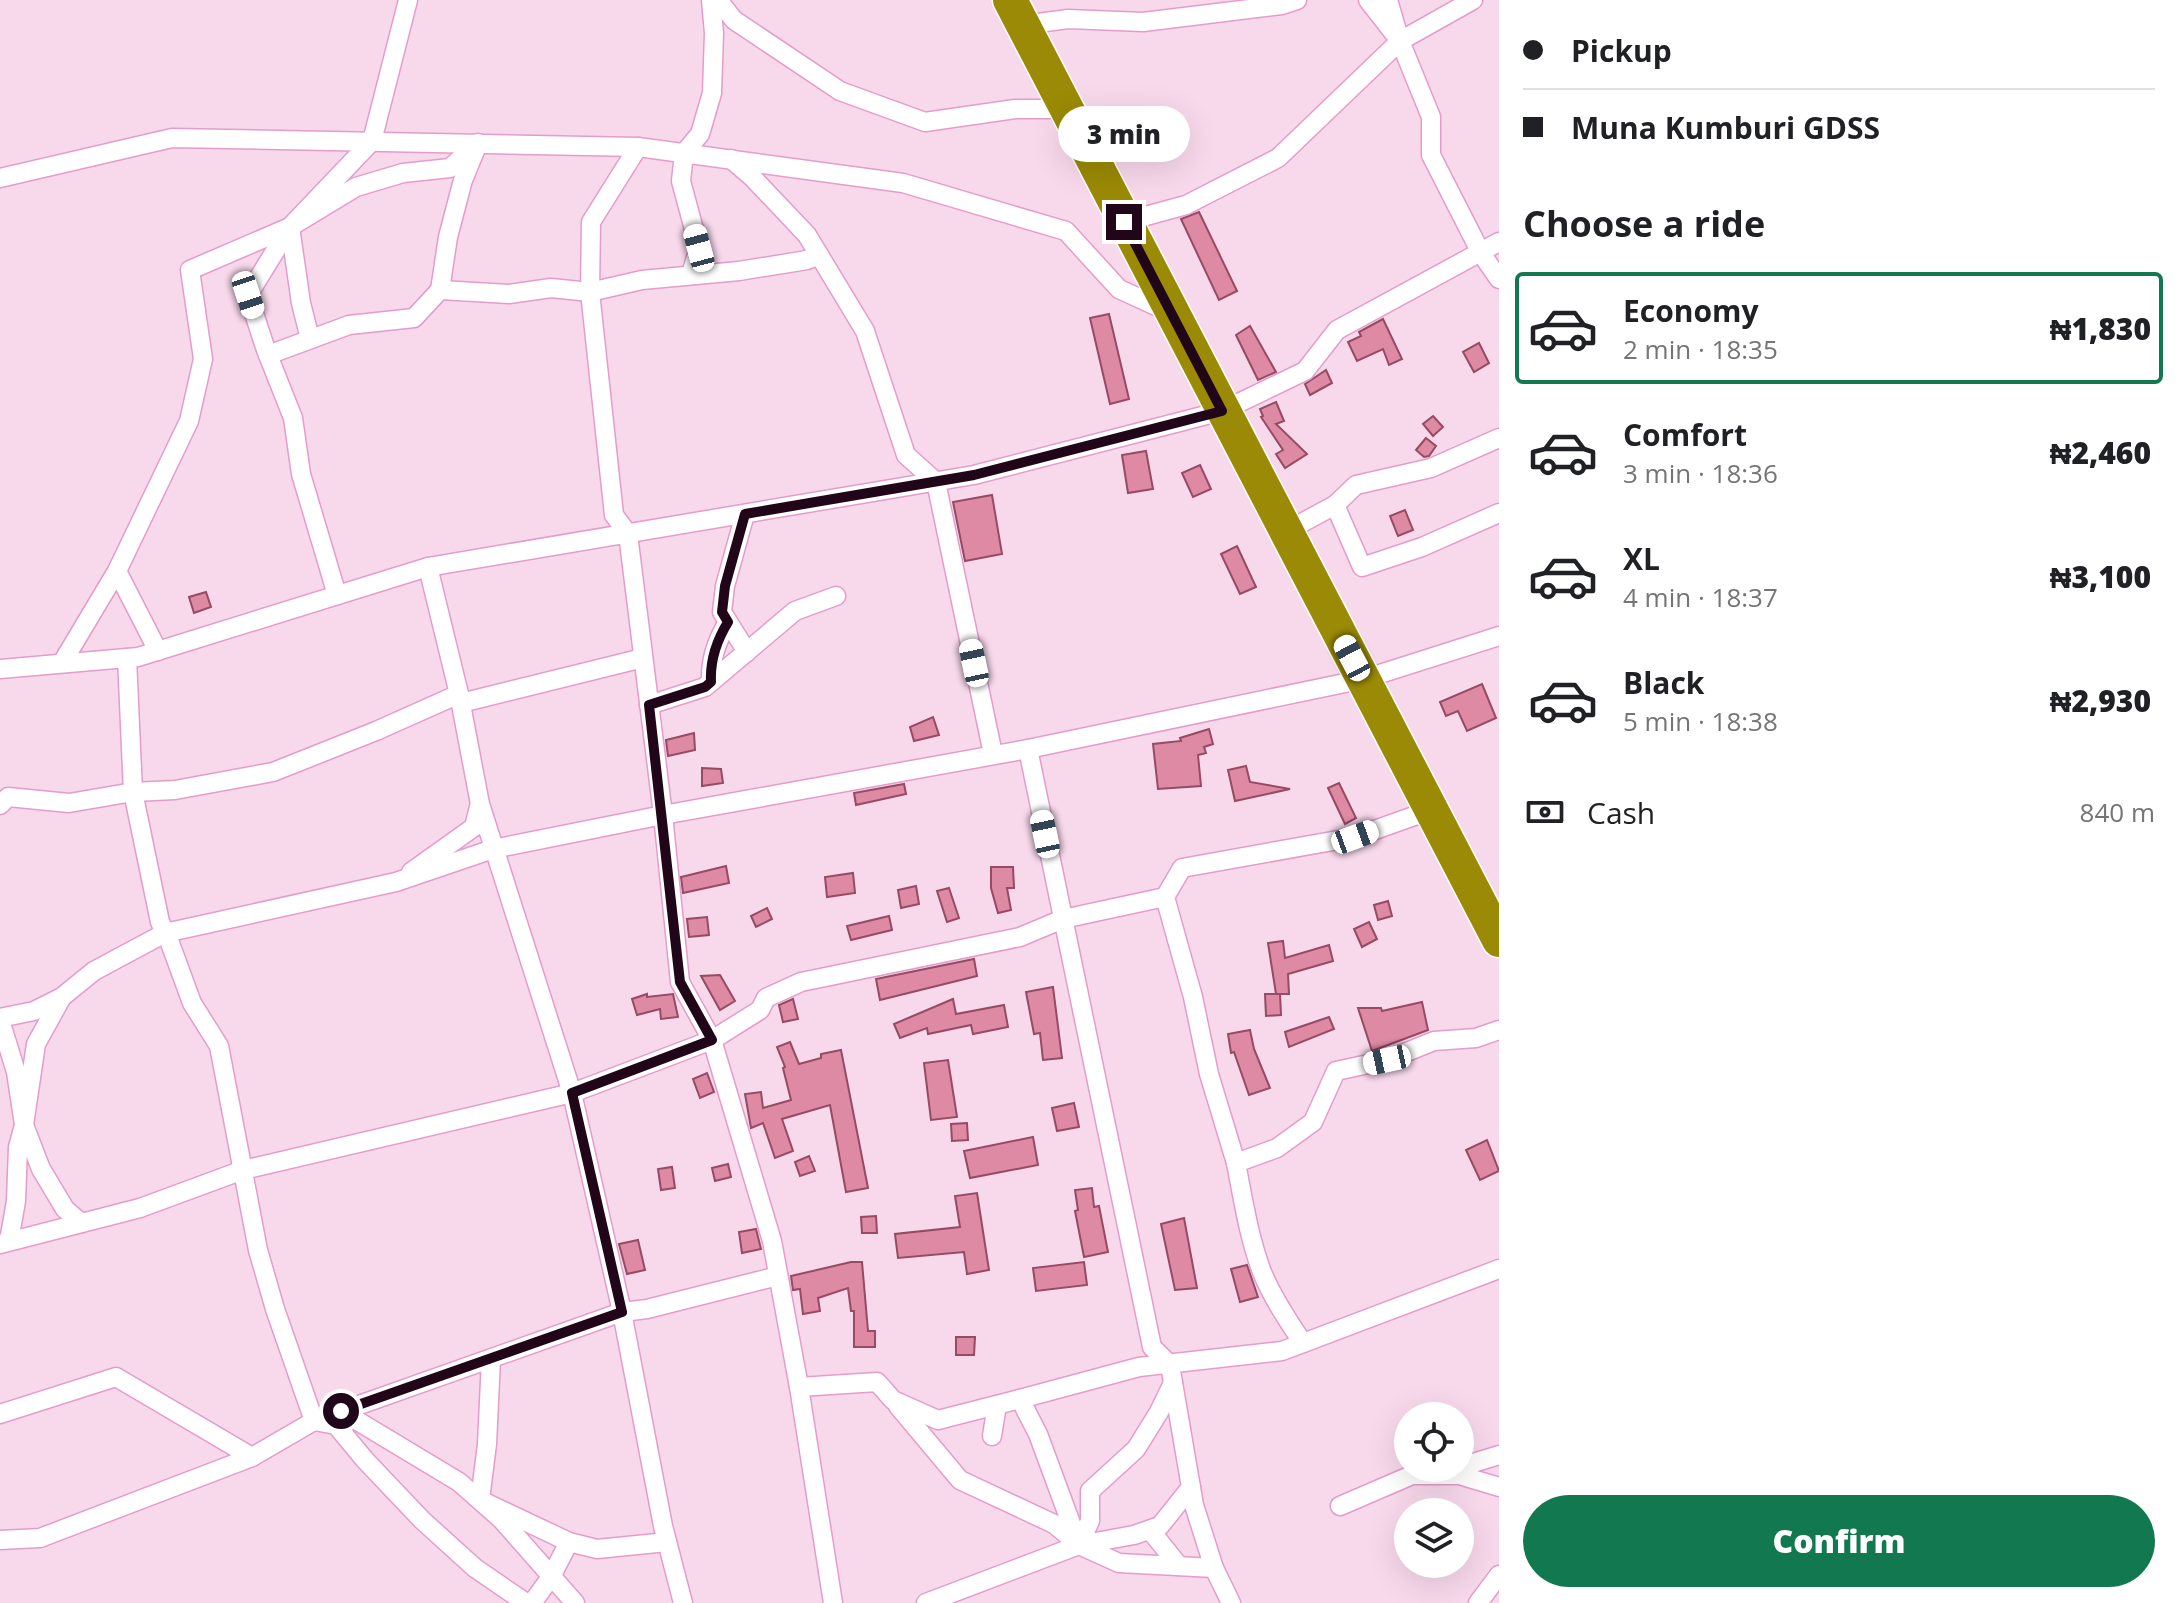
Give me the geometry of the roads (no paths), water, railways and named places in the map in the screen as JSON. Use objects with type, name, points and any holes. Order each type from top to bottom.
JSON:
[{"type":"highway","points":[[1016,12],[1499,940]]},
{"type":"street","points":[[337,595],[301,474],[293,418],[248,295],[290,227],[372,141],[408,0]]},
{"type":"street","points":[[691,274],[699,248],[681,181],[684,153],[700,134],[712,93],[714,33],[711,0]]},
{"type":"street","points":[[718,0],[734,20],[840,91],[925,122],[1015,109],[1066,109]]},
{"type":"street","points":[[1016,12],[1068,19],[1143,22],[1282,5],[1297,0]]},
{"type":"street","points":[[1368,0],[1400,41]]},
{"type":"street","points":[[1388,0],[1400,41],[1431,117],[1431,155],[1481,253],[1499,279]]},
{"type":"street","points":[[1124,222],[1186,205],[1278,158],[1400,41],[1473,0]]},
{"type":"street","points":[[0,178],[172,138],[638,147],[903,183],[1066,231],[1119,289],[1171,313]]},
{"type":"street","points":[[62,663],[117,571],[189,421],[203,359],[190,270],[290,227],[356,187],[403,173],[450,168],[478,143]]},
{"type":"street","points":[[268,355],[349,325],[414,318],[440,290],[448,237],[463,180],[478,143]]},
{"type":"street","points":[[638,147],[591,222],[590,292],[614,515],[628,534],[680,982],[712,1040],[772,1241],[833,1603]]},
{"type":"street","points":[[731,159],[807,235],[865,331],[906,455],[936,482],[993,754]]},
{"type":"street","points":[[290,227],[301,303],[310,339]]},
{"type":"street","points":[[0,669],[127,658],[428,567],[974,475],[1222,411],[1305,371],[1337,330],[1499,242]]},
{"type":"street","points":[[440,290],[509,294],[551,288],[590,292],[642,280],[739,271],[807,260],[819,255]]},
{"type":"street","points":[[1285,532],[1335,505],[1356,485],[1431,468],[1499,438]]},
{"type":"street","points":[[1335,505],[1362,567],[1422,547],[1499,513]]},
{"type":"street","points":[[745,514],[725,586],[722,612],[747,652]]},
{"type":"street","points":[[428,567],[460,698],[480,804],[572,1093],[622,1312],[667,1542],[683,1603]]},
{"type":"street","points":[[117,571],[158,651]]},
{"type":"street","points":[[649,705],[705,687],[795,611],[836,596]]},
{"type":"street","points":[[711,682],[710,669],[720,635],[728,622]]},
{"type":"street","points":[[81,1223],[65,1209],[41,1169],[24,1125],[16,1072],[0,1019],[34,1011],[62,997],[94,971],[165,933],[396,882],[493,849],[1028,749],[1364,679],[1499,636]]},
{"type":"street","points":[[127,658],[133,792],[157,909],[192,1003],[219,1046],[258,1250],[314,1421]]},
{"type":"street","points":[[0,805],[8,797],[69,803],[133,792],[175,790],[273,772],[460,698],[643,658]]},
{"type":"street","points":[[1028,749],[1152,1347],[1172,1374],[1191,1487],[1214,1568],[1231,1603]]},
{"type":"street","points":[[396,882],[474,827],[480,804]]},
{"type":"street","points":[[1303,1343],[1262,1272],[1165,897],[1182,868],[1355,837],[1431,810]]},
{"type":"street","points":[[62,997],[36,1044],[18,1147],[16,1201],[5,1243],[140,1208],[243,1170],[572,1093],[712,1040],[760,1010],[766,998],[801,982],[1020,937],[1063,919],[1165,897]]},
{"type":"street","points":[[1236,1163],[1277,1148],[1313,1122],[1336,1071],[1387,1060],[1434,1041],[1476,1038],[1499,1030]]},
{"type":"street","points":[[893,1400],[938,1420],[1139,1367],[1172,1374],[1282,1351],[1499,1269]]},
{"type":"street","points":[[0,1540],[40,1538],[252,1457],[314,1421],[622,1312],[647,1309],[778,1276]]},
{"type":"street","points":[[480,1500],[487,1444],[491,1359]]},
{"type":"street","points":[[1079,1545],[1090,1521],[1090,1491],[1136,1449],[1159,1412],[1172,1374]]},
{"type":"street","points":[[0,1414],[116,1377],[252,1457]]},
{"type":"street","points":[[799,1387],[877,1382],[960,1480],[1054,1524],[1079,1545],[1119,1563],[1214,1568]]},
{"type":"street","points":[[1020,1399],[1038,1434],[1079,1545]]},
{"type":"street","points":[[992,1436],[997,1405]]},
{"type":"street","points":[[341,1411],[459,1482],[502,1520],[575,1603]]},
{"type":"street","points":[[314,1421],[336,1425],[422,1520],[475,1568],[529,1603],[551,1577],[569,1542]]},
{"type":"street","points":[[1474,1463],[1499,1455]]},
{"type":"street","points":[[1474,1480],[1499,1487]]},
{"type":"street","points":[[1340,1506],[1396,1482]]},
{"type":"street","points":[[926,1603],[1079,1545],[1134,1535],[1160,1526],[1191,1487]]},
{"type":"street","points":[[480,1500],[569,1542],[597,1549],[667,1542]]},
{"type":"street","points":[[1150,1530],[1179,1566]]},
{"type":"street","points":[[1478,1603],[1499,1575]]}]
